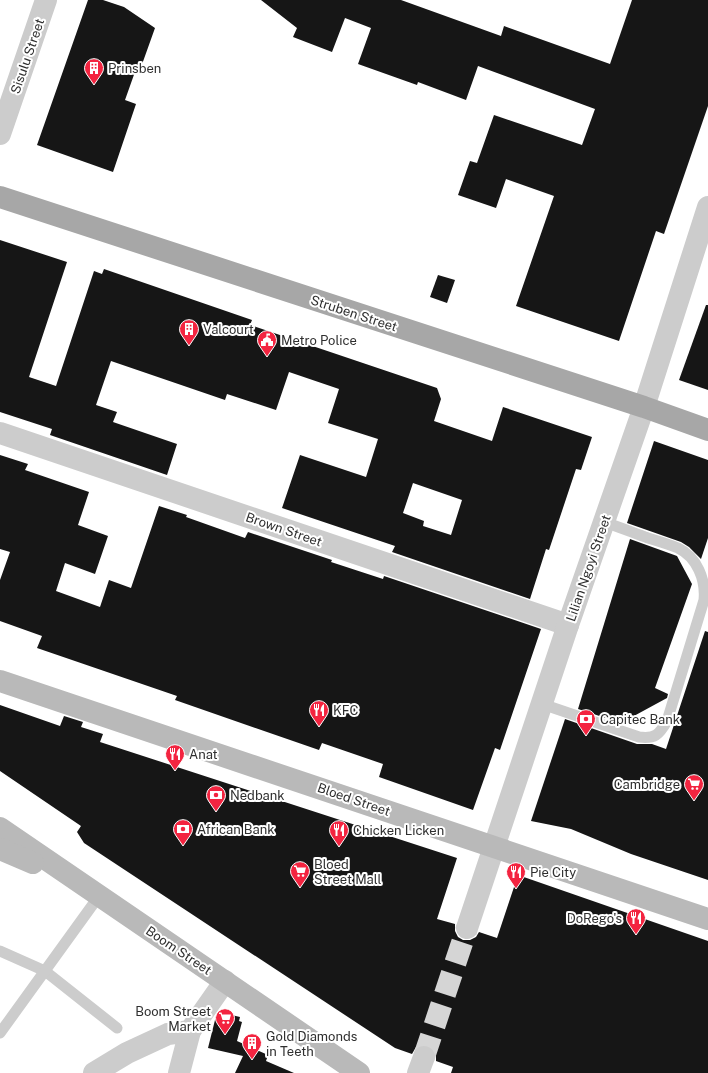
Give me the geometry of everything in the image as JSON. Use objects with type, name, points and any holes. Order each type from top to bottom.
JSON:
[{"type":"main road","name":"Struben Street","points":[[0,197],[644,407],[708,430]]},
{"type":"main road","name":"Bloed Street","points":[[0,680],[708,919]]},
{"type":"main road","name":"Boom Street","points":[[0,828],[356,1072]]},
{"type":"main road","points":[[0,849],[78,882]]},
{"type":"street","name":"Sisulu Street","points":[[0,134],[46,0]]},
{"type":"street","name":"Lilian Ngoyi Street","points":[[467,928],[568,625],[644,407],[708,207]]},
{"type":"street","name":"Brown Street","points":[[0,433],[568,625]]},
{"type":"street","points":[[179,1073],[190,1031],[225,981]]},
{"type":"street","points":[[94,1073],[127,1053],[168,1034],[190,1031]]},
{"type":"lane","points":[[542,704],[640,737],[650,738],[657,735],[667,721],[704,600],[705,590],[703,582],[699,570],[692,559],[679,548],[604,522]]},
{"type":"lane","points":[[0,1033],[99,896]]},
{"type":"lane","points":[[0,951],[45,972],[117,1028]]},
{"type":"building","name":"Prinsben","points":[[88,0],[103,0],[124,7],[155,28],[140,70],[136,69],[125,100],[136,104],[113,172],[37,145]]},
{"type":"building","points":[[261,0],[401,0],[501,36],[504,26],[610,64],[632,0],[708,0],[708,106],[664,234],[656,231],[619,341],[516,306],[554,196],[506,179],[496,208],[458,195],[470,161],[477,163],[494,115],[582,145],[595,109],[478,66],[466,100],[418,82],[417,85],[358,64],[371,28],[345,18],[332,52],[293,37],[297,28]]},
{"type":"building","points":[[0,240],[67,262],[29,377],[56,386],[94,271],[102,274],[104,269],[252,320],[250,325],[437,388],[441,399],[434,421],[492,441],[503,407],[592,437],[581,470],[576,469],[549,550],[546,549],[530,599],[392,552],[395,546],[282,508],[300,455],[366,477],[378,439],[328,423],[339,389],[289,372],[276,410],[227,394],[225,400],[111,361],[96,405],[117,412],[113,422],[177,444],[167,475],[50,435],[52,429],[0,412]],"holes":[[[413,483],[462,500],[451,535],[423,526],[424,521],[403,513]]]},
{"type":"building","points":[[438,275],[455,280],[447,303],[430,297]]},
{"type":"building","points":[[706,305],[708,305],[708,390],[679,380]]},
{"type":"building","points":[[654,441],[708,460],[708,538],[701,559],[689,547],[681,542],[627,523]]},
{"type":"building","points":[[0,455],[28,464],[25,470],[89,492],[78,525],[108,536],[95,574],[65,563],[56,591],[100,607],[109,580],[131,588],[159,506],[187,515],[186,517],[245,538],[248,532],[332,560],[331,562],[383,579],[384,576],[541,629],[500,750],[495,748],[473,810],[379,777],[383,764],[322,743],[319,750],[175,700],[177,696],[37,648],[42,636],[0,621],[0,580],[10,552],[0,549]]},
{"type":"building","points":[[630,539],[677,556],[692,584],[655,688],[668,694],[667,698],[621,723],[578,709]]},
{"type":"building","points":[[705,631],[708,632],[708,880],[631,854],[571,829],[531,821],[565,719],[637,744],[652,744],[666,749]]},
{"type":"building","points":[[0,705],[60,726],[64,716],[83,722],[81,727],[103,734],[100,742],[457,858],[437,919],[455,924],[455,931],[458,937],[463,940],[470,940],[476,937],[479,932],[497,938],[518,875],[708,941],[708,1073],[451,1073],[453,1067],[436,1061],[436,1055],[429,1045],[416,1047],[412,1054],[395,1048],[84,843],[77,832],[81,826],[0,771]]},
{"type":"building","points":[[219,1012],[240,1017],[239,1021],[242,1022],[237,1041],[268,1055],[266,1061],[294,1073],[235,1073],[243,1056],[208,1048],[216,1016],[218,1016]]},
{"type":"tunnel","points":[[424,1057],[467,928]]},
{"type":"place","name":"Prinsben","points":[[94,85]]},
{"type":"place","name":"Valcourt","points":[[189,346]]},
{"type":"place","name":"Metro Police","points":[[267,357]]},
{"type":"place","name":"KFC","points":[[319,727]]},
{"type":"place","name":"Capitec Bank","points":[[586,736]]},
{"type":"place","name":"Anat","points":[[175,771]]},
{"type":"place","name":"Cambridge","points":[[694,801]]},
{"type":"place","name":"Nedbank","points":[[216,812]]},
{"type":"place","name":"African Bank","points":[[183,846]]},
{"type":"place","name":"Chicken Licken","points":[[339,847]]},
{"type":"place","name":"Bloed Street Mall","points":[[300,888]]},
{"type":"place","name":"Pie City","points":[[516,889]]},
{"type":"place","name":"DoRego's","points":[[636,935]]},
{"type":"place","name":"Boom Street Market","points":[[225,1035]]},
{"type":"place","name":"Gold Diamonds in Teeth","points":[[252,1060]]}]
